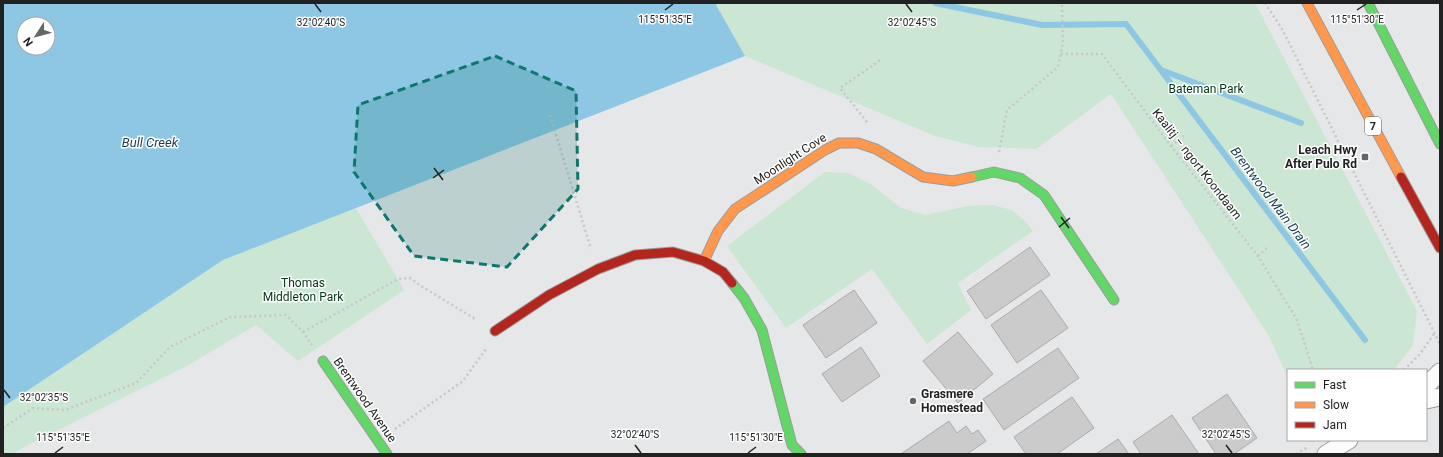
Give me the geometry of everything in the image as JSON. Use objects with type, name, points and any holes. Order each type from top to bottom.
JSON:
[{"type":"main road","name":"7","points":[[1307,3],[1360,104],[1440,248]]},
{"type":"main road","points":[[1368,3],[1440,144]]},
{"type":"main road","name":"Moonlight Cove","points":[[704,261],[718,230],[735,209],[825,150],[839,143],[858,143],[876,149],[923,177],[953,181],[994,172],[1020,178],[1044,195],[1114,300]]},
{"type":"main road","points":[[495,331],[549,295],[598,268],[635,255],[673,252],[704,261],[723,272],[744,298],[762,330],[792,445],[801,454]]},
{"type":"main road","name":"Brentwood Avenue","points":[[323,360],[387,454]]},
{"type":"street","points":[[1427,385],[1440,372]]},
{"type":"street","points":[[1427,400],[1440,397]]},
{"type":"street","points":[[1326,454],[1347,441]]},
{"type":"path","points":[[994,172],[999,155],[1007,110],[1058,67],[1063,42],[1064,13],[1062,3]]},
{"type":"path","points":[[1265,3],[1282,28],[1440,344]]},
{"type":"path","name":"Kaalitj – ngort Koondaam","points":[[1061,54],[1102,54],[1171,146],[1258,256],[1297,320],[1313,369]]},
{"type":"path","points":[[876,149],[879,136],[853,106],[840,88],[882,59]]},
{"type":"path","points":[[550,115],[598,268]]},
{"type":"path","points":[[1171,146],[1184,136]]},
{"type":"path","points":[[1258,256],[1268,247]]},
{"type":"path","points":[[303,332],[398,279],[410,278],[495,331],[482,356],[463,381],[378,441]]},
{"type":"path","points":[[3,428],[33,408],[65,410],[136,383],[170,347],[230,317],[286,315],[303,332],[323,360]]},
{"type":"path","points":[[1405,369],[1419,355],[1434,334]]},
{"type":"highlighted area","points":[[495,56],[576,91],[578,189],[507,267],[414,256],[354,172],[358,105]]},
{"type":"green space","name":"Bateman Park","points":[[715,3],[1255,3],[1417,311],[1413,345],[1395,369],[1287,369],[1287,376],[1269,336],[1111,94],[1036,149],[979,147],[935,136],[745,56]]},
{"type":"green space","points":[[825,172],[848,173],[872,185],[901,208],[925,215],[968,206],[992,205],[1012,210],[1026,222],[1033,231],[958,283],[971,310],[927,344],[872,269],[786,328],[727,246]]},
{"type":"green space","name":"Thomas Middleton Park","points":[[356,208],[404,290],[298,361],[256,325],[185,367],[22,448],[13,454],[3,454],[3,407],[223,260]]},
{"type":"water","name":"Bull Creek","points":[[3,3],[715,3],[745,56],[223,260],[3,407]]},
{"type":"building","points":[[1030,247],[1050,275],[986,319],[967,291]]},
{"type":"building","points":[[854,290],[877,323],[826,358],[803,325]]},
{"type":"building","points":[[1041,290],[1068,328],[1017,363],[991,325]]},
{"type":"building","points":[[958,332],[993,374],[958,403],[923,361]]},
{"type":"building","points":[[861,347],[880,376],[842,402],[822,374]]},
{"type":"building","points":[[1058,348],[1079,378],[1004,430],[983,399]]},
{"type":"building","points":[[1227,394],[1257,438],[1234,454],[1216,454],[1192,418]]},
{"type":"building","points":[[1072,397],[1094,428],[1057,454],[1026,454],[1014,437]]},
{"type":"building","points":[[1172,415],[1199,454],[1141,454],[1133,442]]},
{"type":"building","points":[[949,421],[957,433],[966,426],[972,434],[978,430],[986,441],[967,454],[901,454]]},
{"type":"building","points":[[1118,439],[1129,454],[1096,454]]},
{"type":"waterway","name":"Brentwood Main Drain","points":[[935,3],[1042,25],[1126,24],[1365,340]]},
{"type":"waterway","points":[[1161,70],[1301,123]]},
{"type":"traffic: fast","points":[[1368,3],[1440,144]]},
{"type":"traffic: fast","points":[[972,177],[994,172],[1020,178],[1044,195],[1114,300]]},
{"type":"traffic: fast","points":[[732,283],[744,298],[762,330],[792,445],[801,454]]},
{"type":"traffic: fast","points":[[323,361],[387,454]]},
{"type":"traffic: slow","points":[[1307,3],[1401,177]]},
{"type":"traffic: slow","points":[[704,261],[718,231],[735,209],[825,150],[839,143],[858,143],[876,149],[923,177],[953,181],[972,177]]},
{"type":"traffic: jam","points":[[1401,177],[1440,248]]},
{"type":"traffic: jam","points":[[495,331],[549,295],[598,269],[635,255],[673,252],[704,261],[723,272],[732,283]]},
{"type":"place","name":"Leach Hwy After Pulo Rd","points":[[1365,157]]},
{"type":"place","name":"Grasmere Homestead","points":[[913,401]]}]
